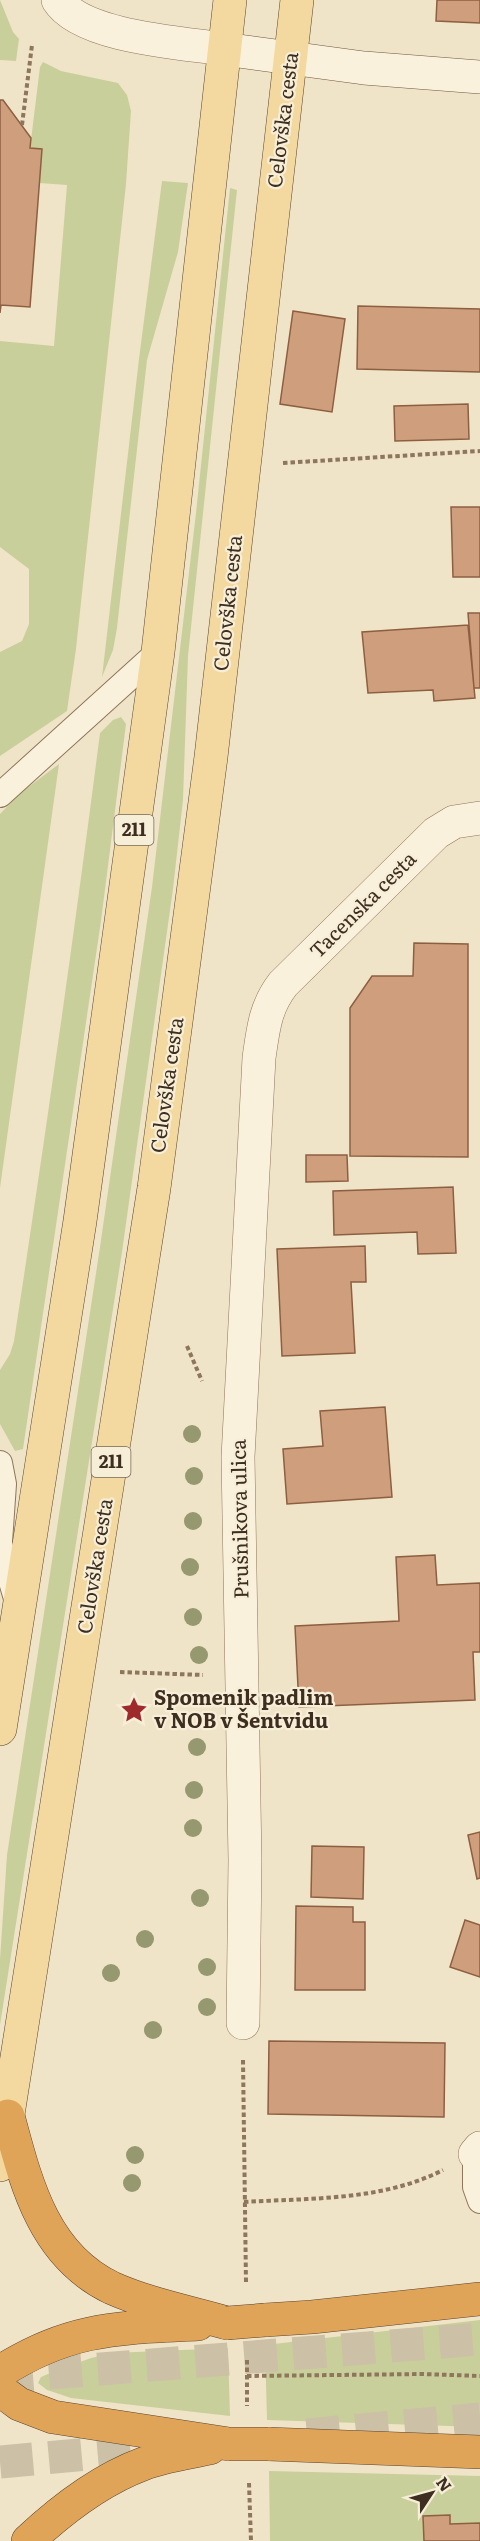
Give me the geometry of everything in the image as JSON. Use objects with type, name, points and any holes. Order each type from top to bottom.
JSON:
[{"type":"highway","points":[[8,2116],[24,2176],[34,2203],[47,2228],[66,2253],[110,2287],[141,2299],[227,2323]]},
{"type":"highway","points":[[0,2372],[46,2346],[80,2335],[123,2328],[312,2317],[480,2299]]},
{"type":"highway","points":[[0,2390],[19,2404],[53,2417],[230,2444],[480,2452]]},
{"type":"highway","points":[[28,2541],[71,2505],[126,2471],[159,2459],[230,2444]]},
{"type":"main road","name":"211","points":[[0,1729],[80,1221],[158,652],[230,0]]},
{"type":"main road","name":"Celovška cesta","points":[[0,2165],[154,1188],[211,757],[297,0]]},
{"type":"street","points":[[58,0],[79,18],[120,34],[399,72],[480,76]]},
{"type":"street","name":"Tacenska cesta","points":[[265,1016],[273,997],[283,984],[436,833],[454,822],[480,818]]},
{"type":"street","name":"Prušnikova ulica","points":[[243,2023],[245,1860],[238,1457],[258,1080],[265,1016]]},
{"type":"lane","points":[[0,795],[158,652]]},
{"type":"lane","points":[[0,1463],[3,1484],[0,1543],[19,1608]]},
{"type":"lane","points":[[477,2151],[475,2187],[480,2201]]},
{"type":"path","points":[[22,125],[32,45]]},
{"type":"path","points":[[280,463],[480,451]]},
{"type":"path","points":[[120,1672],[242,1676]]},
{"type":"path","points":[[243,2023],[246,2289]]},
{"type":"path","points":[[244,2202],[352,2195],[393,2189],[424,2180],[477,2151]]},
{"type":"path","points":[[246,2355],[248,2412]]},
{"type":"path","points":[[247,2376],[423,2374],[480,2376]]},
{"type":"path","points":[[249,2482],[251,2541]]},
{"type":"green space","points":[[0,0],[13,32],[19,39],[16,61],[0,60]]},
{"type":"green space","points":[[43,62],[61,71],[118,83],[127,95],[131,111],[126,184],[76,649],[67,711],[0,756],[0,652],[22,641],[29,624],[29,569],[0,547],[0,341],[54,346],[67,185],[39,183],[42,149],[30,148],[40,67]]},
{"type":"green space","points":[[162,181],[188,183],[178,252],[147,360],[117,628],[113,650],[102,677],[139,359]]},
{"type":"green space","points":[[230,188],[237,190],[188,656],[183,800],[173,889],[122,1252],[0,2025],[0,1959],[7,1855],[100,1247],[152,887],[196,513]]},
{"type":"green space","points":[[121,717],[126,724],[101,921],[23,1449],[15,1451],[0,1424],[0,1370],[10,1354],[14,1341],[59,1037],[100,733],[113,720]]},
{"type":"green space","points":[[59,764],[0,1188],[0,814],[19,794]]},
{"type":"green space","points":[[480,2320],[480,2427],[267,2420],[265,2345]]},
{"type":"green space","points":[[228,2348],[230,2416],[71,2398],[47,2390],[38,2383],[41,2377],[55,2371],[113,2353]]},
{"type":"green space","points":[[269,2471],[480,2476],[480,2541],[270,2541]]},
{"type":"building","points":[[437,0],[480,0],[480,23],[436,21]]},
{"type":"building","points":[[0,100],[3,100],[31,138],[30,148],[42,149],[30,307],[1,305],[0,313]]},
{"type":"building","points":[[358,306],[480,309],[480,372],[357,369]]},
{"type":"building","points":[[293,311],[345,319],[332,412],[280,404]]},
{"type":"building","points":[[468,404],[469,439],[395,441],[394,406]]},
{"type":"building","points":[[451,507],[480,507],[480,577],[453,577]]},
{"type":"building","points":[[468,613],[480,613],[480,688],[474,688]]},
{"type":"building","points":[[468,625],[475,698],[434,701],[433,690],[368,693],[362,632]]},
{"type":"building","points":[[414,943],[468,944],[468,1157],[350,1156],[350,1008],[372,976],[413,976]]},
{"type":"building","points":[[306,1155],[347,1155],[348,1181],[306,1182]]},
{"type":"building","points":[[453,1187],[456,1253],[418,1254],[417,1232],[334,1235],[333,1191]]},
{"type":"building","points":[[365,1246],[366,1282],[351,1282],[355,1353],[282,1356],[277,1249]]},
{"type":"building","points":[[385,1407],[392,1497],[287,1504],[283,1449],[323,1446],[320,1411]]},
{"type":"building","points":[[435,1555],[437,1585],[480,1583],[480,1652],[473,1652],[475,1700],[299,1707],[295,1626],[399,1621],[396,1557]]},
{"type":"building","points":[[480,1832],[480,1878],[477,1879],[468,1835]]},
{"type":"building","points":[[312,1846],[364,1847],[363,1899],[311,1897]]},
{"type":"building","points":[[296,1906],[353,1907],[353,1922],[365,1922],[365,1990],[295,1990]]},
{"type":"building","points":[[465,1920],[480,1925],[480,1977],[450,1967]]},
{"type":"building","points":[[269,2041],[445,2043],[444,2117],[268,2114]]},
{"type":"building","points":[[450,2515],[450,2524],[480,2523],[480,2541],[424,2541],[423,2516]]},
{"type":"tunnel","points":[[0,2377],[480,2339]]},
{"type":"tunnel","points":[[307,2435],[480,2419]]},
{"type":"tunnel","points":[[0,2462],[177,2446]]},
{"type":"place","name":"Spomenik padlim v NOB v Šentvidu","points":[[134,1710]]}]
